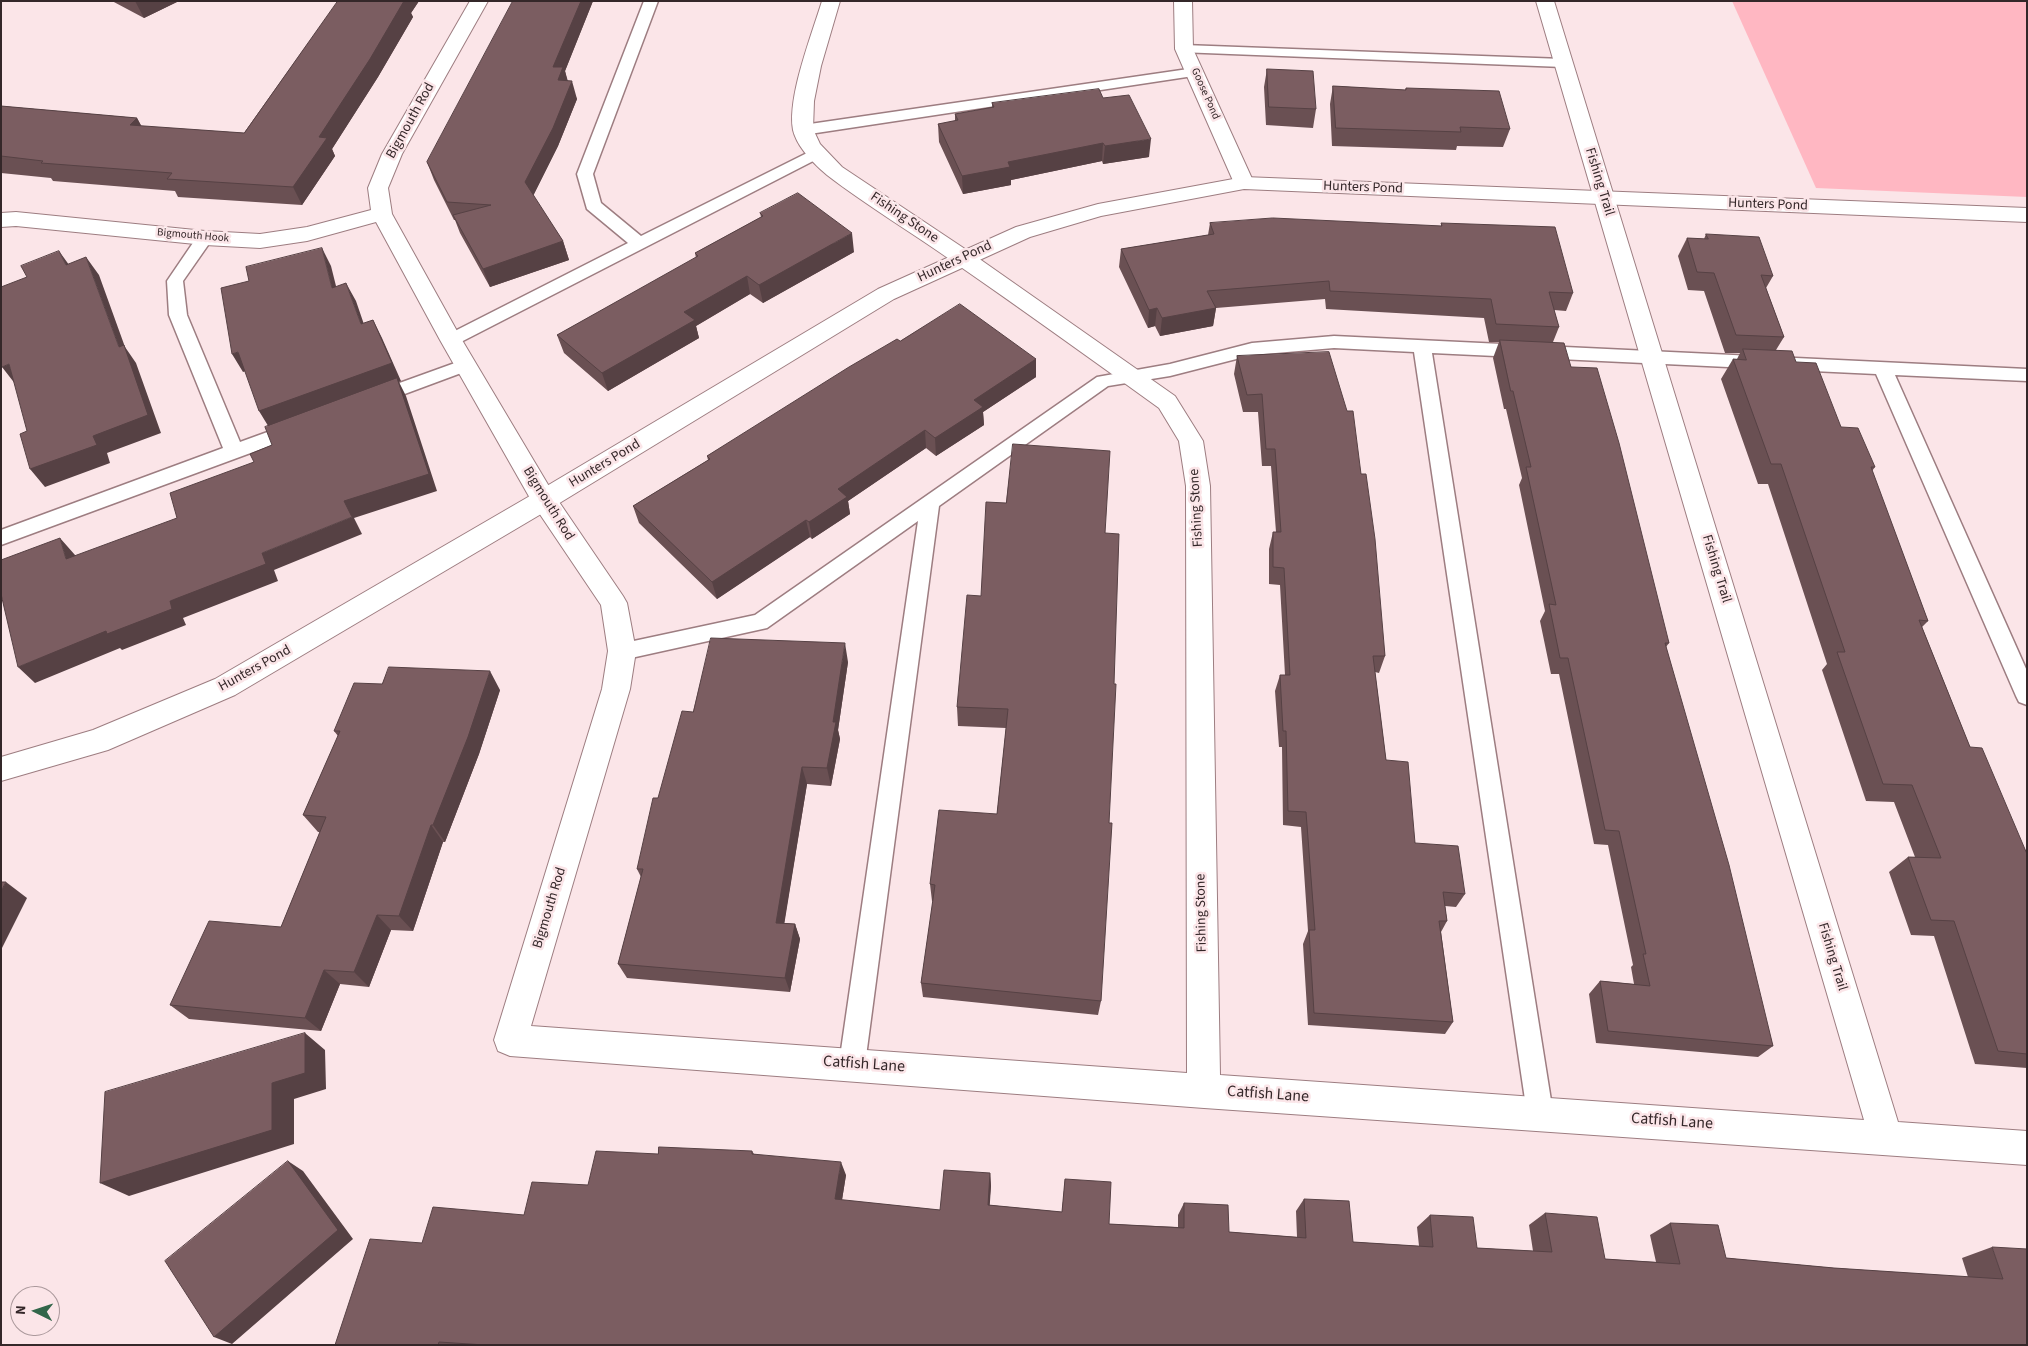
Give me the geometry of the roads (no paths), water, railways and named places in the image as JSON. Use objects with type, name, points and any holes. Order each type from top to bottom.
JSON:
[{"type":"street","name":"Bigmouth Rod","points":[[479,1],[392,154],[378,188],[382,214],[451,340],[544,500],[614,604],[622,651],[616,689],[510,1040]]},
{"type":"street","name":"Fishing Stone","points":[[831,1],[802,107],[804,130],[816,154],[835,171],[963,258],[1167,402],[1191,441],[1198,486],[1204,1091]]},
{"type":"street","name":"Goose Pond","points":[[1183,1],[1184,49],[1244,183]]},
{"type":"street","name":"Fishing Trail","points":[[1545,1],[1886,1138]]},
{"type":"street","name":"Hunters Pond","points":[[1,769],[98,742],[225,687],[544,500],[886,294],[1023,232],[1098,210],[1244,183],[2027,215]]},
{"type":"street","name":"Bigmouth Hook","points":[[1,220],[16,219],[205,238],[260,241],[307,234],[382,214]]},
{"type":"street","name":"Catfish Lane","points":[[510,1040],[1204,1091],[2027,1148]]},
{"type":"lane","points":[[640,244],[592,205],[585,174],[651,1]]},
{"type":"lane","points":[[1184,49],[1563,63]]},
{"type":"lane","points":[[804,130],[1195,72]]},
{"type":"lane","points":[[451,340],[816,154]]},
{"type":"lane","points":[[205,238],[175,282],[178,315],[234,451]]},
{"type":"lane","points":[[622,651],[760,622],[1103,380],[1133,377],[1252,349],[1334,342],[2027,375]]},
{"type":"lane","points":[[1422,346],[1540,1113]]},
{"type":"lane","points":[[355,406],[466,365]]},
{"type":"lane","points":[[1883,369],[2027,696]]},
{"type":"lane","points":[[1,538],[308,424]]},
{"type":"lane","points":[[852,1064],[930,503]]}]
